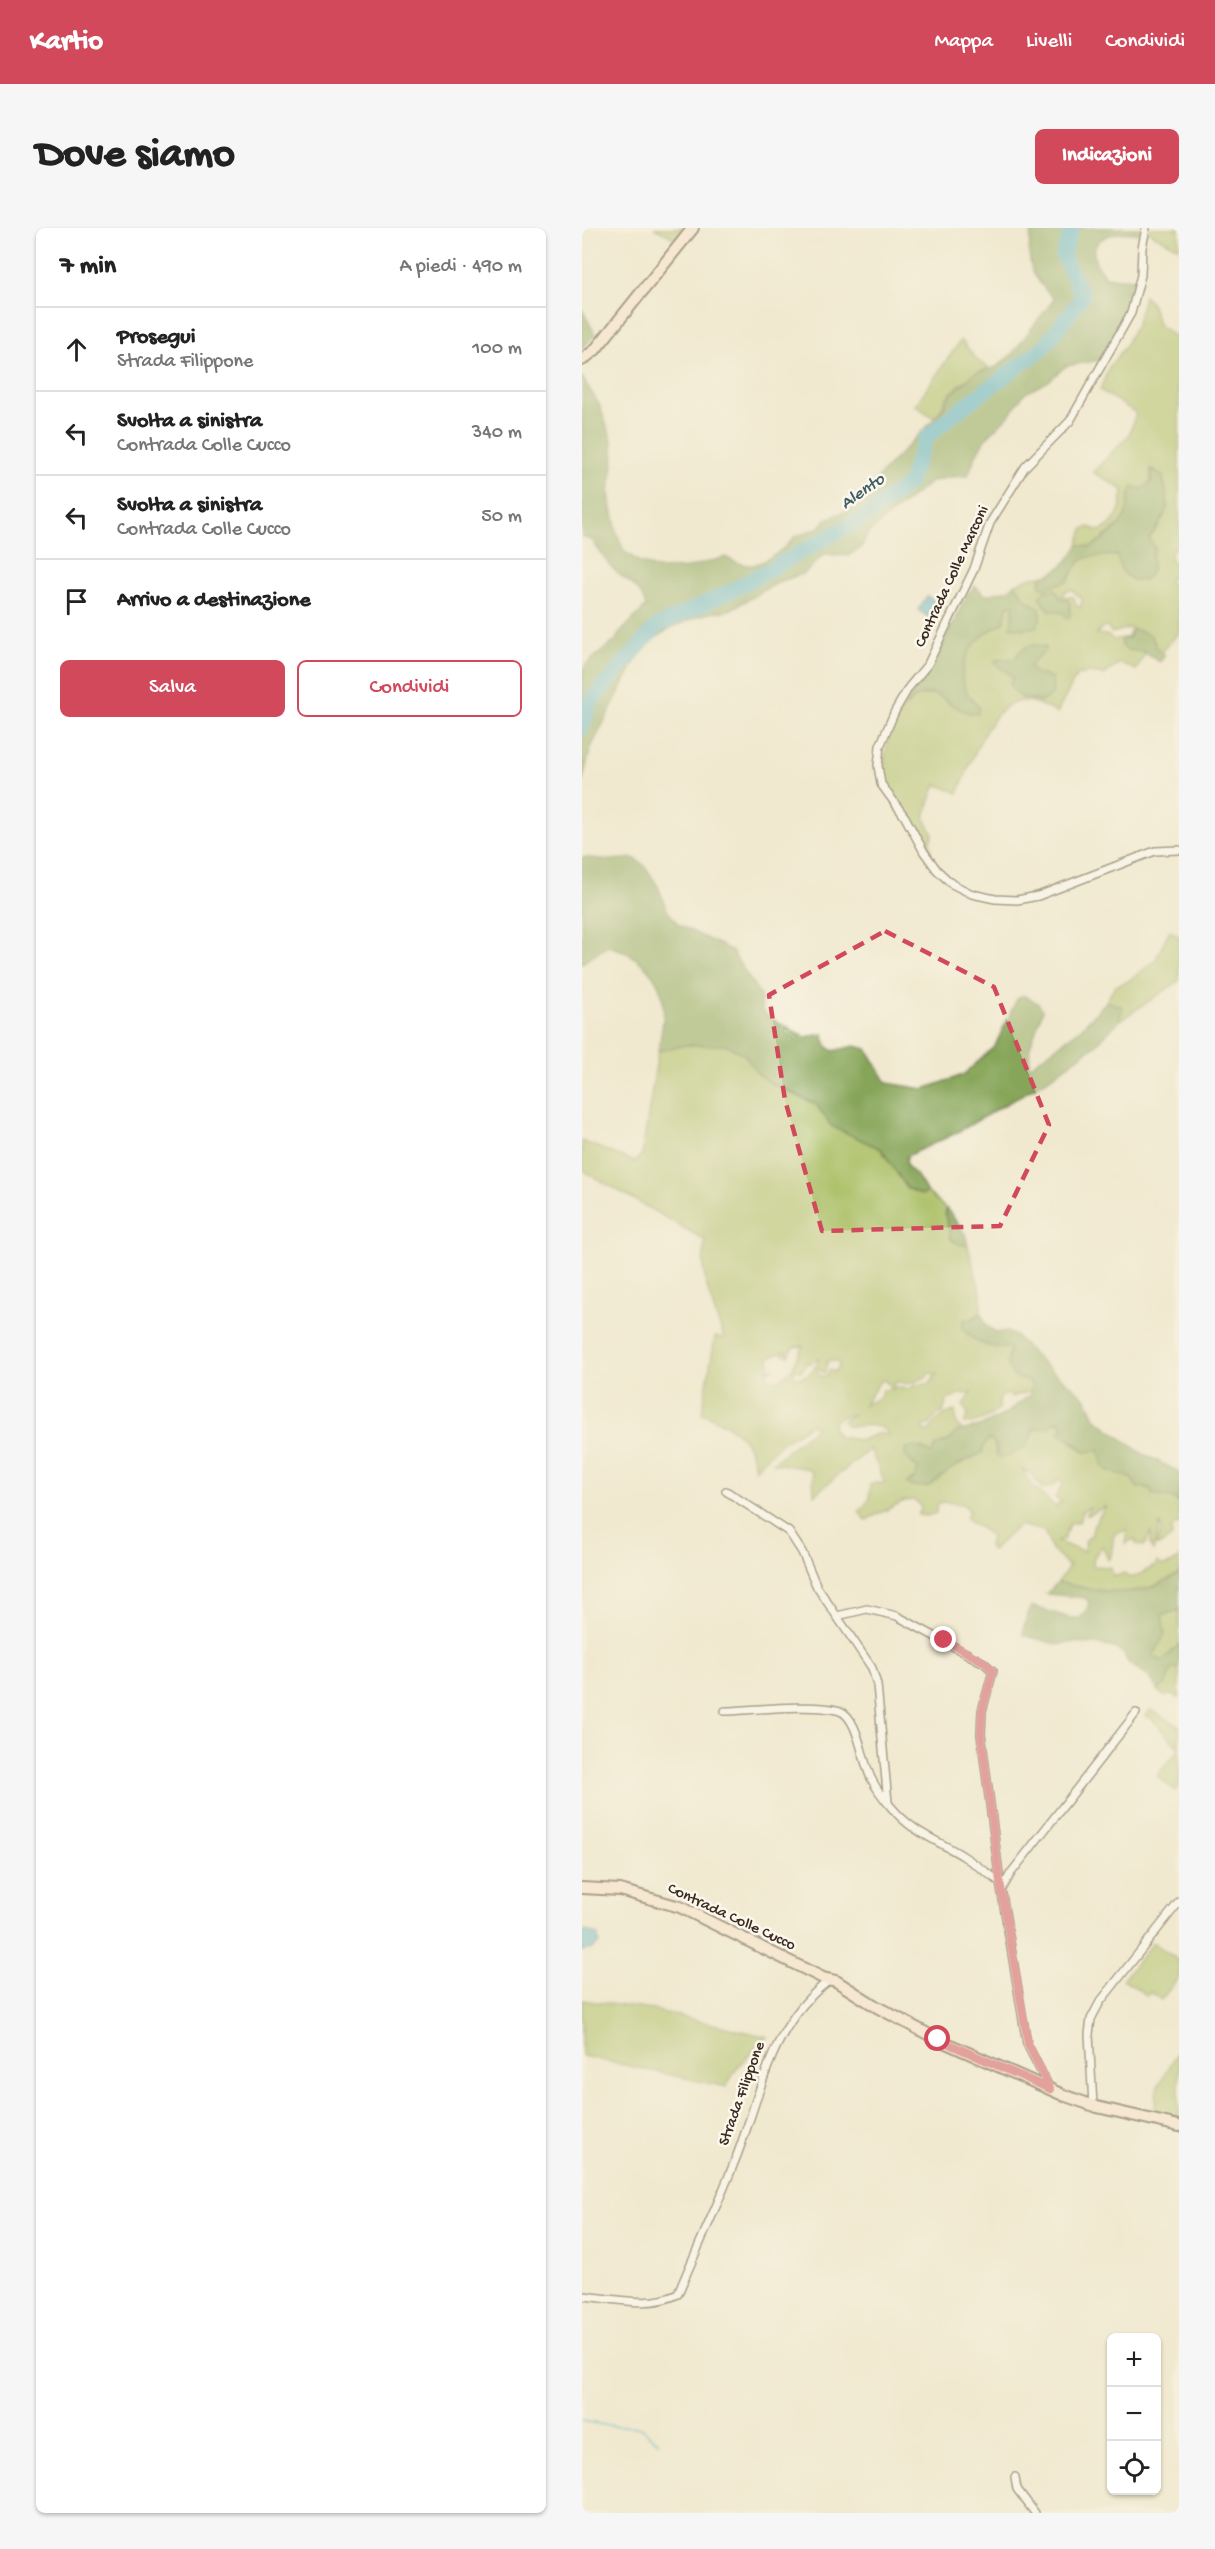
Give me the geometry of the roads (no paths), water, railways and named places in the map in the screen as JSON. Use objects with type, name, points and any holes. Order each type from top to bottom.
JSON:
[{"type":"street","points":[[582,360],[595,350],[693,228]]},
{"type":"street","name":"Contrada Colle Marconi","points":[[1146,228],[1142,248],[1141,275],[1131,313],[1070,420],[1025,466],[990,523],[974,569],[928,664],[909,687],[880,746],[879,766],[881,784],[905,817],[930,861],[952,884],[972,894],[995,899],[1017,900],[1038,896],[1155,851],[1179,850]]},
{"type":"street","points":[[726,1491],[789,1532],[802,1552],[817,1587],[872,1668],[877,1685],[888,1802]]},
{"type":"street","points":[[837,1616],[867,1609],[897,1616],[984,1662],[993,1671],[982,1711],[981,1734],[1001,1885],[1028,2044],[1050,2089]]},
{"type":"street","points":[[725,1711],[786,1708],[839,1711],[848,1716],[854,1726],[872,1781],[888,1802],[913,1828],[966,1858],[1001,1885]]},
{"type":"street","points":[[1001,1885],[1136,1713]]},
{"type":"street","name":"Contrada Colle Cucco","points":[[582,1888],[620,1890],[680,1907],[830,1980]]},
{"type":"street","points":[[1093,2105],[1090,2058],[1091,2019],[1100,2002],[1179,1902]]},
{"type":"street","points":[[830,1980],[836,1981],[877,2007],[938,2039],[1050,2089],[1093,2105],[1179,2126]]},
{"type":"street","name":"Strada Filippone","points":[[582,2296],[650,2302],[678,2294],[735,2162],[776,2044],[789,2022],[820,1987],[830,1980]]},
{"type":"street","points":[[1015,2477],[1017,2489],[1035,2513]]},
{"type":"water","points":[[927,596],[939,604],[930,618],[918,610]]},
{"type":"water","points":[[587,1931],[598,1935],[599,1943],[593,1949],[582,1951],[582,1932]]},
{"type":"waterway","name":"Alento","points":[[582,728],[591,701],[657,626],[731,591],[868,515],[908,484],[926,438],[955,413],[1043,348],[1083,296],[1063,256],[1072,228]]},
{"type":"waterway","points":[[582,2421],[640,2427],[659,2442]]}]
